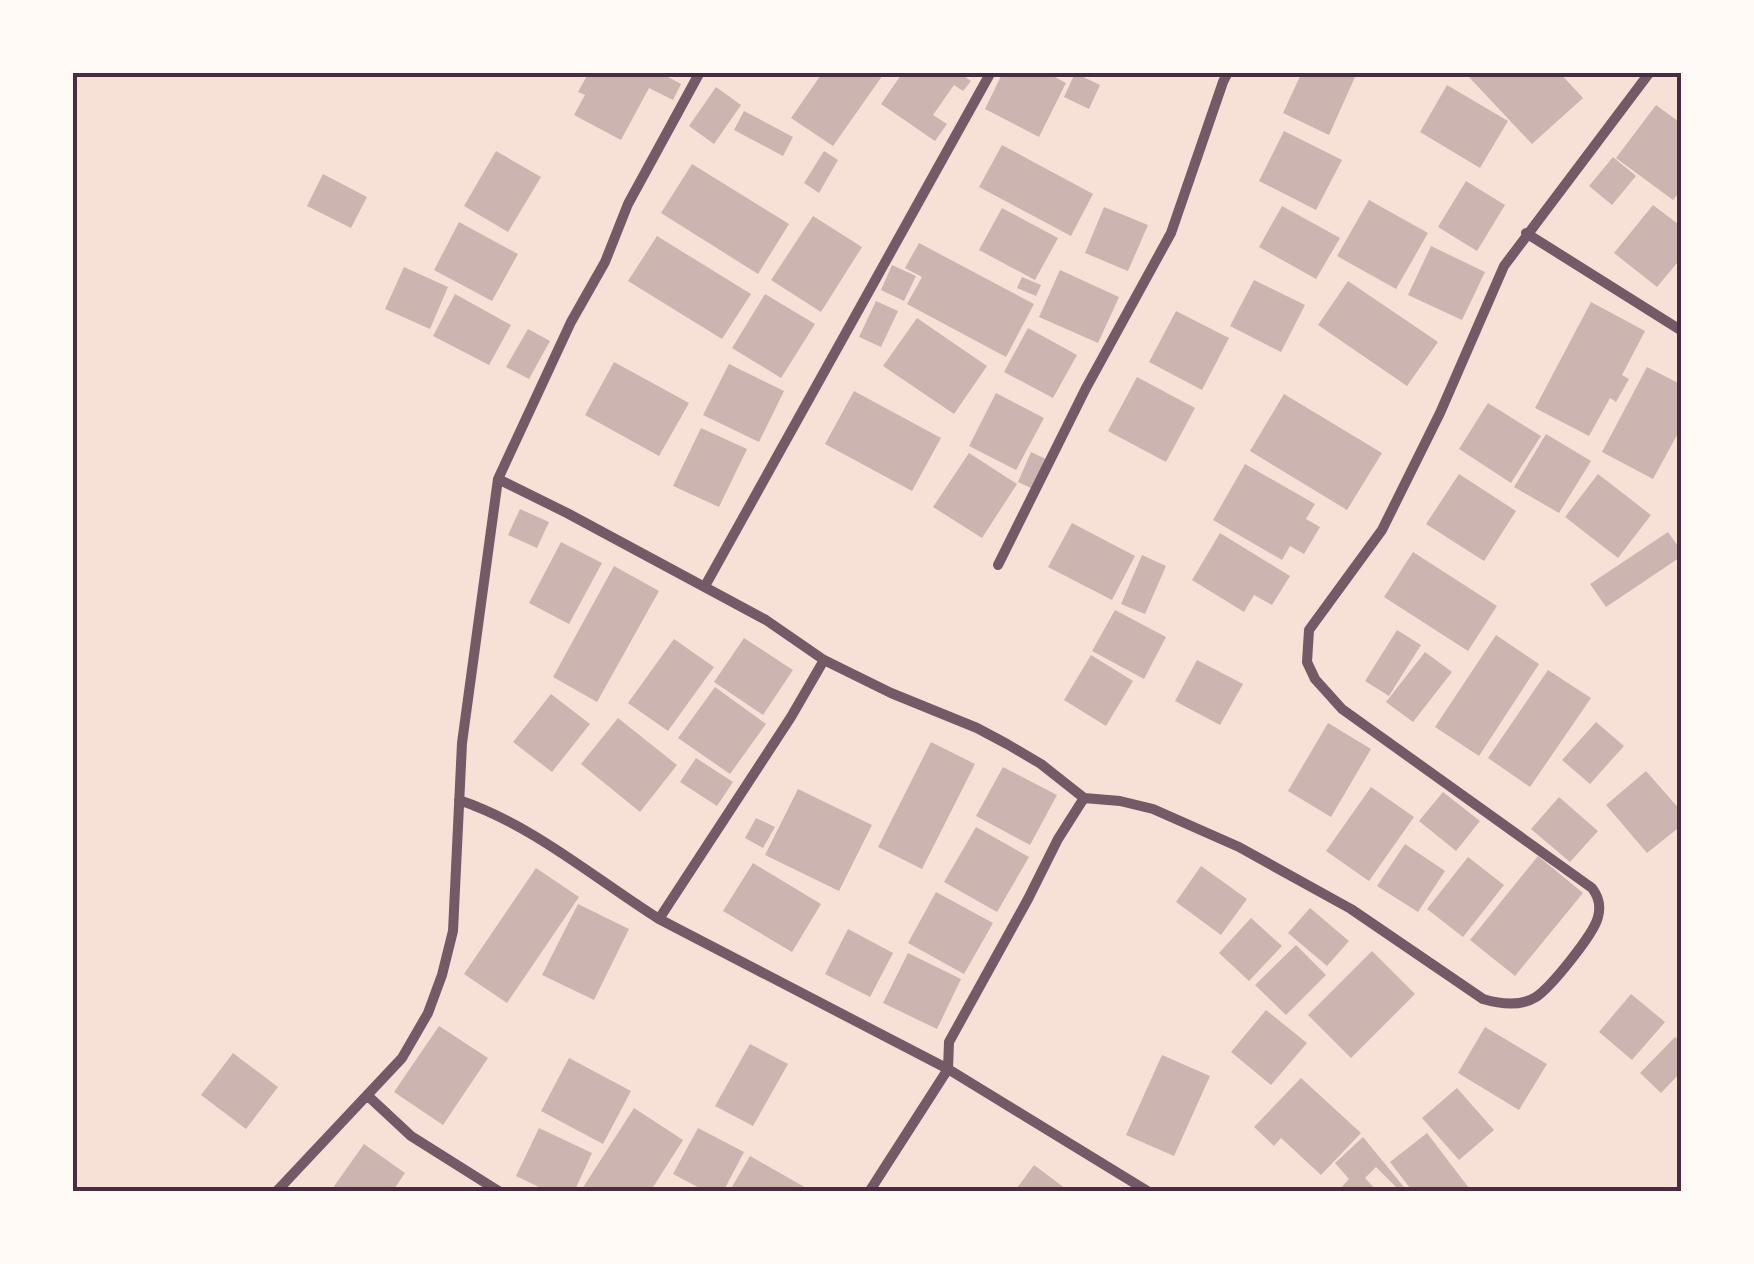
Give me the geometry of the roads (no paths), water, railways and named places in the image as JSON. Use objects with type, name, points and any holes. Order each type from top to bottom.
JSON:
[{"type":"street","points":[[276,1192],[402,1058],[428,1013],[453,931],[462,743],[498,479],[571,322],[605,262],[628,204],[700,72]]},
{"type":"street","points":[[705,586],[991,72]]},
{"type":"street","points":[[998,565],[1086,388],[1171,233],[1228,72]]},
{"type":"street","points":[[498,479],[705,586],[766,620],[824,660],[1007,744],[1084,798],[1120,800],[1153,809],[1238,847],[1351,908],[1483,998],[1513,1004],[1534,998],[1550,984],[1594,928],[1599,897],[1592,888],[1342,709],[1315,679],[1307,662],[1309,630],[1382,530],[1440,413],[1504,266],[1650,72]]},
{"type":"street","points":[[1526,234],[1682,330]]},
{"type":"street","points":[[659,918],[824,660]]},
{"type":"street","points":[[868,1192],[948,1069],[949,1042],[1084,798]]},
{"type":"street","points":[[459,800],[511,822],[659,918],[948,1069],[1149,1192]]},
{"type":"street","points":[[367,1094],[411,1136],[500,1192]]}]
